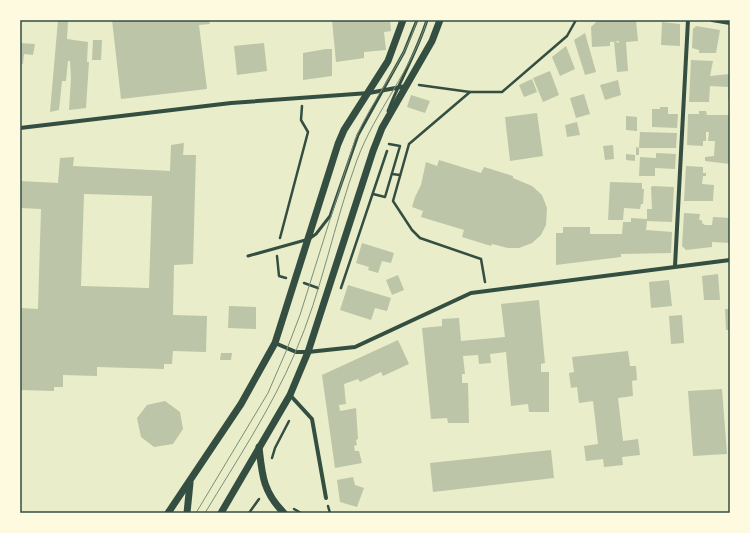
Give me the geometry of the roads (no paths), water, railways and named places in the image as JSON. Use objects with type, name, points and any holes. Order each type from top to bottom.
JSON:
[{"type":"street","points":[[168,513],[241,404],[275,343],[296,281],[338,144],[344,130],[388,61],[403,20]]},
{"type":"street","points":[[221,513],[290,395],[308,352],[372,151],[382,128],[432,41],[440,20]]},
{"type":"street","points":[[675,266],[688,20]]},
{"type":"street","points":[[712,20],[730,23]]},
{"type":"street","points":[[20,128],[167,110],[369,93],[406,86]]},
{"type":"street","points":[[275,343],[296,352],[355,347],[471,293],[730,260]]},
{"type":"street","points":[[290,395],[312,418],[326,498]]},
{"type":"street","points":[[259,447],[261,473],[266,490],[269,496],[284,513]]},
{"type":"street","points":[[187,510],[190,482]]},
{"type":"lane","points":[[248,256],[309,239],[316,234],[330,216],[358,135],[404,52],[417,20]]},
{"type":"lane","points":[[382,128],[397,88],[417,48],[427,20]]},
{"type":"tram line","points":[[196,513],[268,393],[300,315],[355,140],[370,110],[404,51],[417,20]]},
{"type":"tram line","points":[[205,513],[241,454],[286,374],[313,306],[341,208],[357,160],[373,124],[412,56],[427,20]]}]
